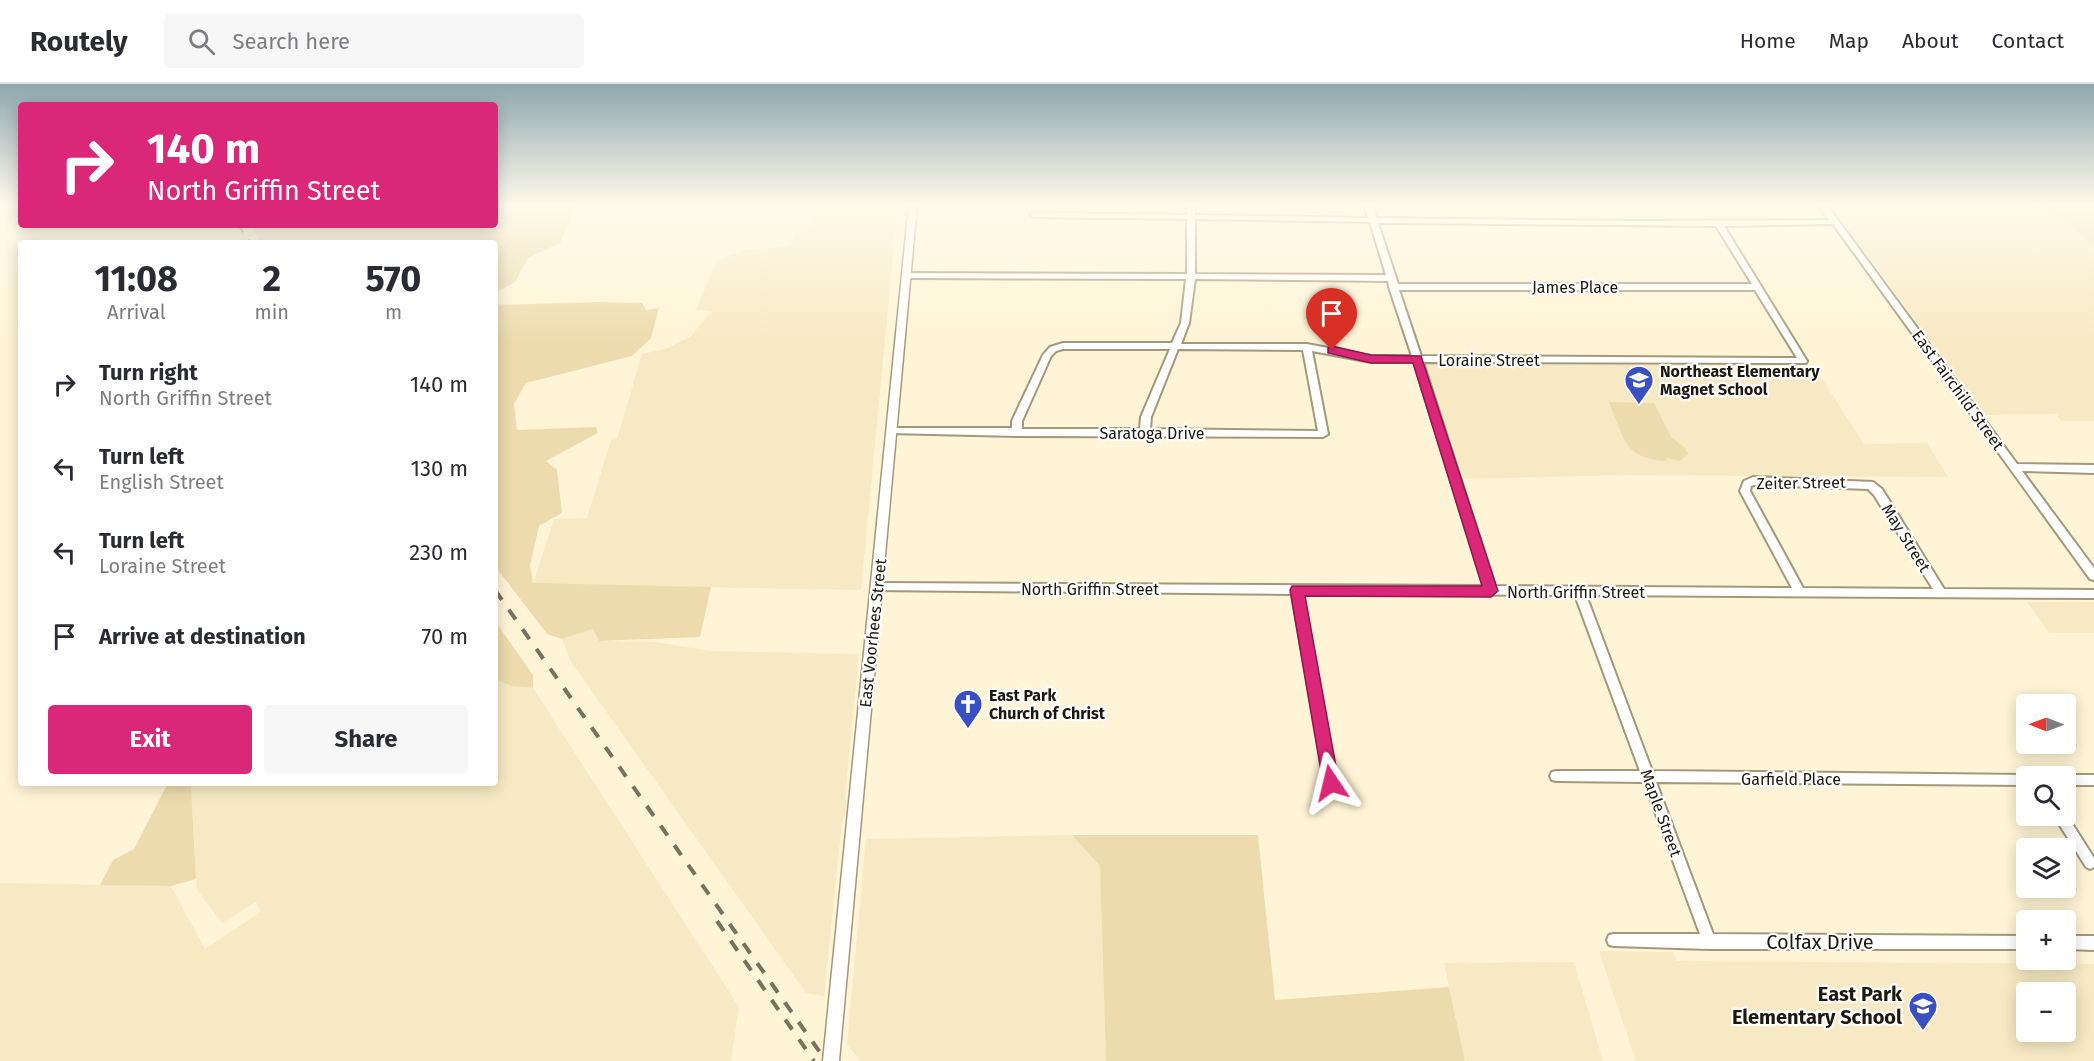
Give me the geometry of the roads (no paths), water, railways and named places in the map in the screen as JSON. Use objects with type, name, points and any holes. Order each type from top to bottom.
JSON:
[{"type":"main road","name":"East Voorhees Street","points":[[831,1061],[909,250]]},
{"type":"street","points":[[1145,432],[1146,417],[1177,347],[1185,323],[1191,277],[1191,250]]},
{"type":"street","points":[[1382,250],[1491,591]]},
{"type":"street","points":[[1734,250],[1757,287]]},
{"type":"street","name":"East Fairchild Street","points":[[1855,250],[2094,576]]},
{"type":"street","name":"James Place","points":[[907,275],[1191,277],[1757,287]]},
{"type":"street","name":"Loraine Street","points":[[1017,433],[1017,421],[1047,355],[1053,349],[1063,346],[1307,347],[1371,359],[1803,361],[1757,287]]},
{"type":"street","name":"Saratoga Drive","points":[[892,431],[1323,434],[1307,347]]},
{"type":"street","points":[[2014,467],[2094,469]]},
{"type":"street","name":"Zeiter Street","points":[[1800,592],[1745,491],[1747,484],[1753,481],[1870,485]]},
{"type":"street","name":"May Street","points":[[1870,485],[1878,492],[1941,593]]},
{"type":"street","name":"North Griffin Street","points":[[878,587],[2094,594]]},
{"type":"street","points":[[1297,590],[1331,783]]},
{"type":"street","name":"Maple Street","points":[[1579,592],[1709,942]]},
{"type":"street","name":"Garfield Place","points":[[1557,776],[2016,780]]},
{"type":"street","points":[[2076,780],[2094,780]]},
{"type":"street","points":[[2066,826],[2090,863]]},
{"type":"street","name":"Colfax Drive","points":[[1614,940],[2016,943]]},
{"type":"street","points":[[2076,943],[2094,943]]},
{"type":"railway","points":[[498,594],[826,1061]]},
{"type":"railway","points":[[717,921],[814,1061]]},
{"type":"place","name":"Northeast Elementary Magnet School","points":[[1639,406]]},
{"type":"place","name":"East Park Church of Christ","points":[[968,730]]},
{"type":"place","name":"East Park Elementary School","points":[[1923,1032]]}]
